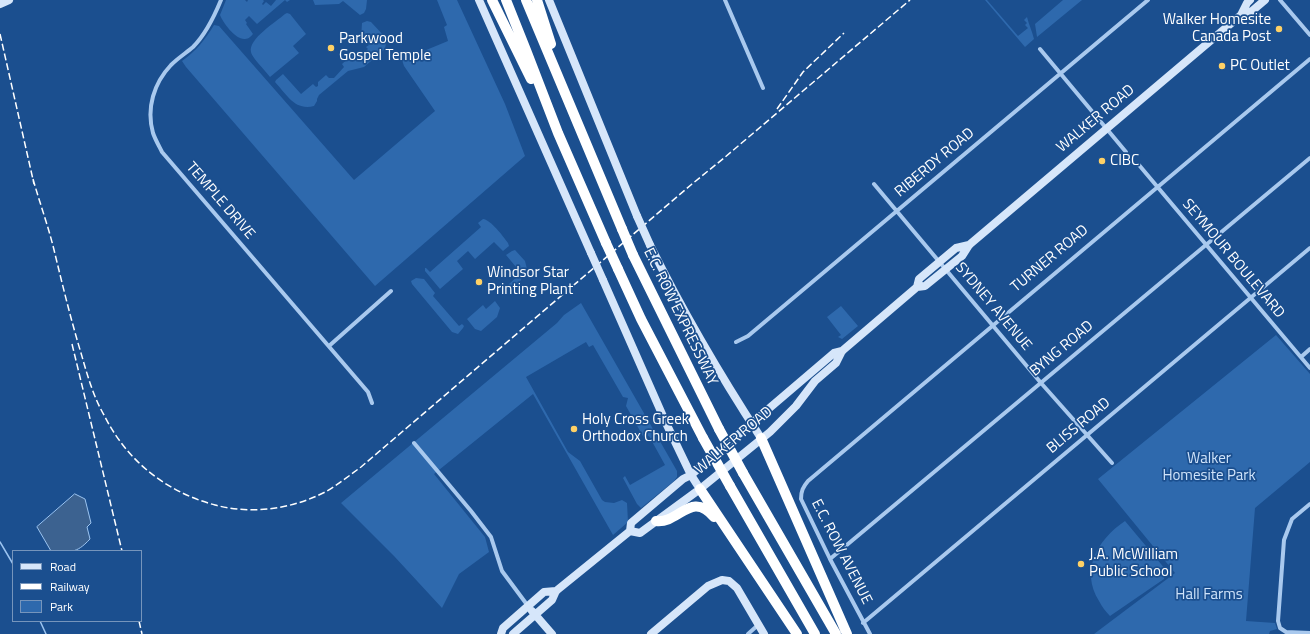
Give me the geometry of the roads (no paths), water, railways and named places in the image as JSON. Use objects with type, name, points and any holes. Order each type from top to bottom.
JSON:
[{"type":"highway","points":[[492,0],[558,133]]},
{"type":"highway","points":[[506,0],[558,133],[641,319],[703,438],[814,634]]},
{"type":"highway","name":"E.C. ROW EXPRESSWAY","points":[[526,0],[633,255],[719,429],[836,634]]},
{"type":"highway","points":[[537,0],[569,101]]},
{"type":"highway","points":[[761,438],[847,634]]},
{"type":"highway","points":[[700,489],[797,634]]},
{"type":"highway","points":[[656,521],[663,522],[688,508],[700,506],[711,513],[735,541]]},
{"type":"main road","points":[[0,4],[9,0]]},
{"type":"main road","points":[[479,0],[666,423],[691,475],[700,489]]},
{"type":"main road","points":[[549,0],[650,245],[710,359],[761,438]]},
{"type":"main road","name":"WALKER ROAD","points":[[1241,15],[1250,0]]},
{"type":"main road","name":"WALKER ROAD","points":[[917,286],[924,286],[962,256],[969,245],[1106,129],[1241,15],[1252,11],[1265,0]]},
{"type":"main road","name":"WALKER ROAD","points":[[630,531],[640,533],[700,489],[770,432],[796,406],[815,381],[836,363],[842,351],[917,286],[919,279],[939,262],[956,248],[969,245]]},
{"type":"main road","name":"WALKER ROAD","points":[[512,634],[552,600],[556,591],[630,531],[632,523],[683,479],[691,475],[834,353],[842,351]]},
{"type":"main road","points":[[651,634],[708,586],[722,580],[729,581],[737,588],[764,634]]},
{"type":"main road","name":"WALKER ROAD","points":[[501,634],[503,628],[544,592],[556,591]]},
{"type":"main road","points":[[528,606],[552,634]]},
{"type":"street","name":"TEMPLE DRIVE","points":[[221,0],[206,30],[193,47],[172,64],[160,78],[152,97],[150,116],[153,133],[162,152],[368,392],[372,403]]},
{"type":"street","points":[[725,0],[763,88]]},
{"type":"street","name":"RIBERDY ROAD","points":[[736,342],[748,336],[1148,0]]},
{"type":"street","points":[[1280,0],[1310,35]]},
{"type":"street","points":[[1040,49],[1126,152]]},
{"type":"street","name":"TURNER ROAD","points":[[808,481],[1310,59]]},
{"type":"street","name":"BYNG ROAD","points":[[830,559],[1310,158]]},
{"type":"street","name":"SEYMOUR BOULEVARD","points":[[1139,166],[1310,368]]},
{"type":"street","name":"SYDNEY AVENUE","points":[[874,184],[1086,436],[1092,439],[1112,463]]},
{"type":"street","name":"BLISS ROAD","points":[[863,623],[1310,248]]},
{"type":"street","points":[[329,346],[391,291]]},
{"type":"street","points":[[1301,357],[1310,349]]},
{"type":"street","points":[[414,443],[491,537],[502,571],[528,606]]},
{"type":"street","name":"E.C. ROW AVENUE","points":[[808,481],[803,487],[801,499],[830,559],[870,634]]},
{"type":"street","points":[[1310,504],[1292,519],[1284,540],[1278,620],[1280,628],[1286,632],[1310,633]]},
{"type":"street","points":[[748,634],[758,625]]},
{"type":"waterway","points":[[0,542],[12,562]]},
{"type":"waterway","points":[[40,622],[46,634]]},
{"type":"railway","points":[[33,179],[50,235],[70,316],[91,385],[113,432],[124,447],[136,460],[164,483],[197,499],[215,505],[243,510],[258,510],[286,506],[327,491],[361,467],[910,0]]},
{"type":"railway","points":[[777,109],[803,72],[844,33]]},
{"type":"railway","points":[[0,34],[34,184]]},
{"type":"railway","points":[[72,344],[122,550]]},
{"type":"railway","points":[[139,622],[142,634]]},
{"type":"place","name":"Walker Homesite Canada Post","points":[[1279,29]]},
{"type":"place","name":"Parkwood Gospel Temple","points":[[331,48]]},
{"type":"place","name":"PC Outlet","points":[[1222,66]]},
{"type":"place","name":"CIBC","points":[[1102,161]]},
{"type":"place","name":"Windsor Star Printing Plant","points":[[479,282]]},
{"type":"place","name":"Holy Cross Greek Orthodox Church","points":[[574,429]]},
{"type":"place","name":"J.A. McWilliam Public School","points":[[1081,564]]},
{"type":"park label","name":"Walker Homesite Park","points":[[1209,468]]},
{"type":"park label","name":"Hall Farms","points":[[1209,595]]}]
